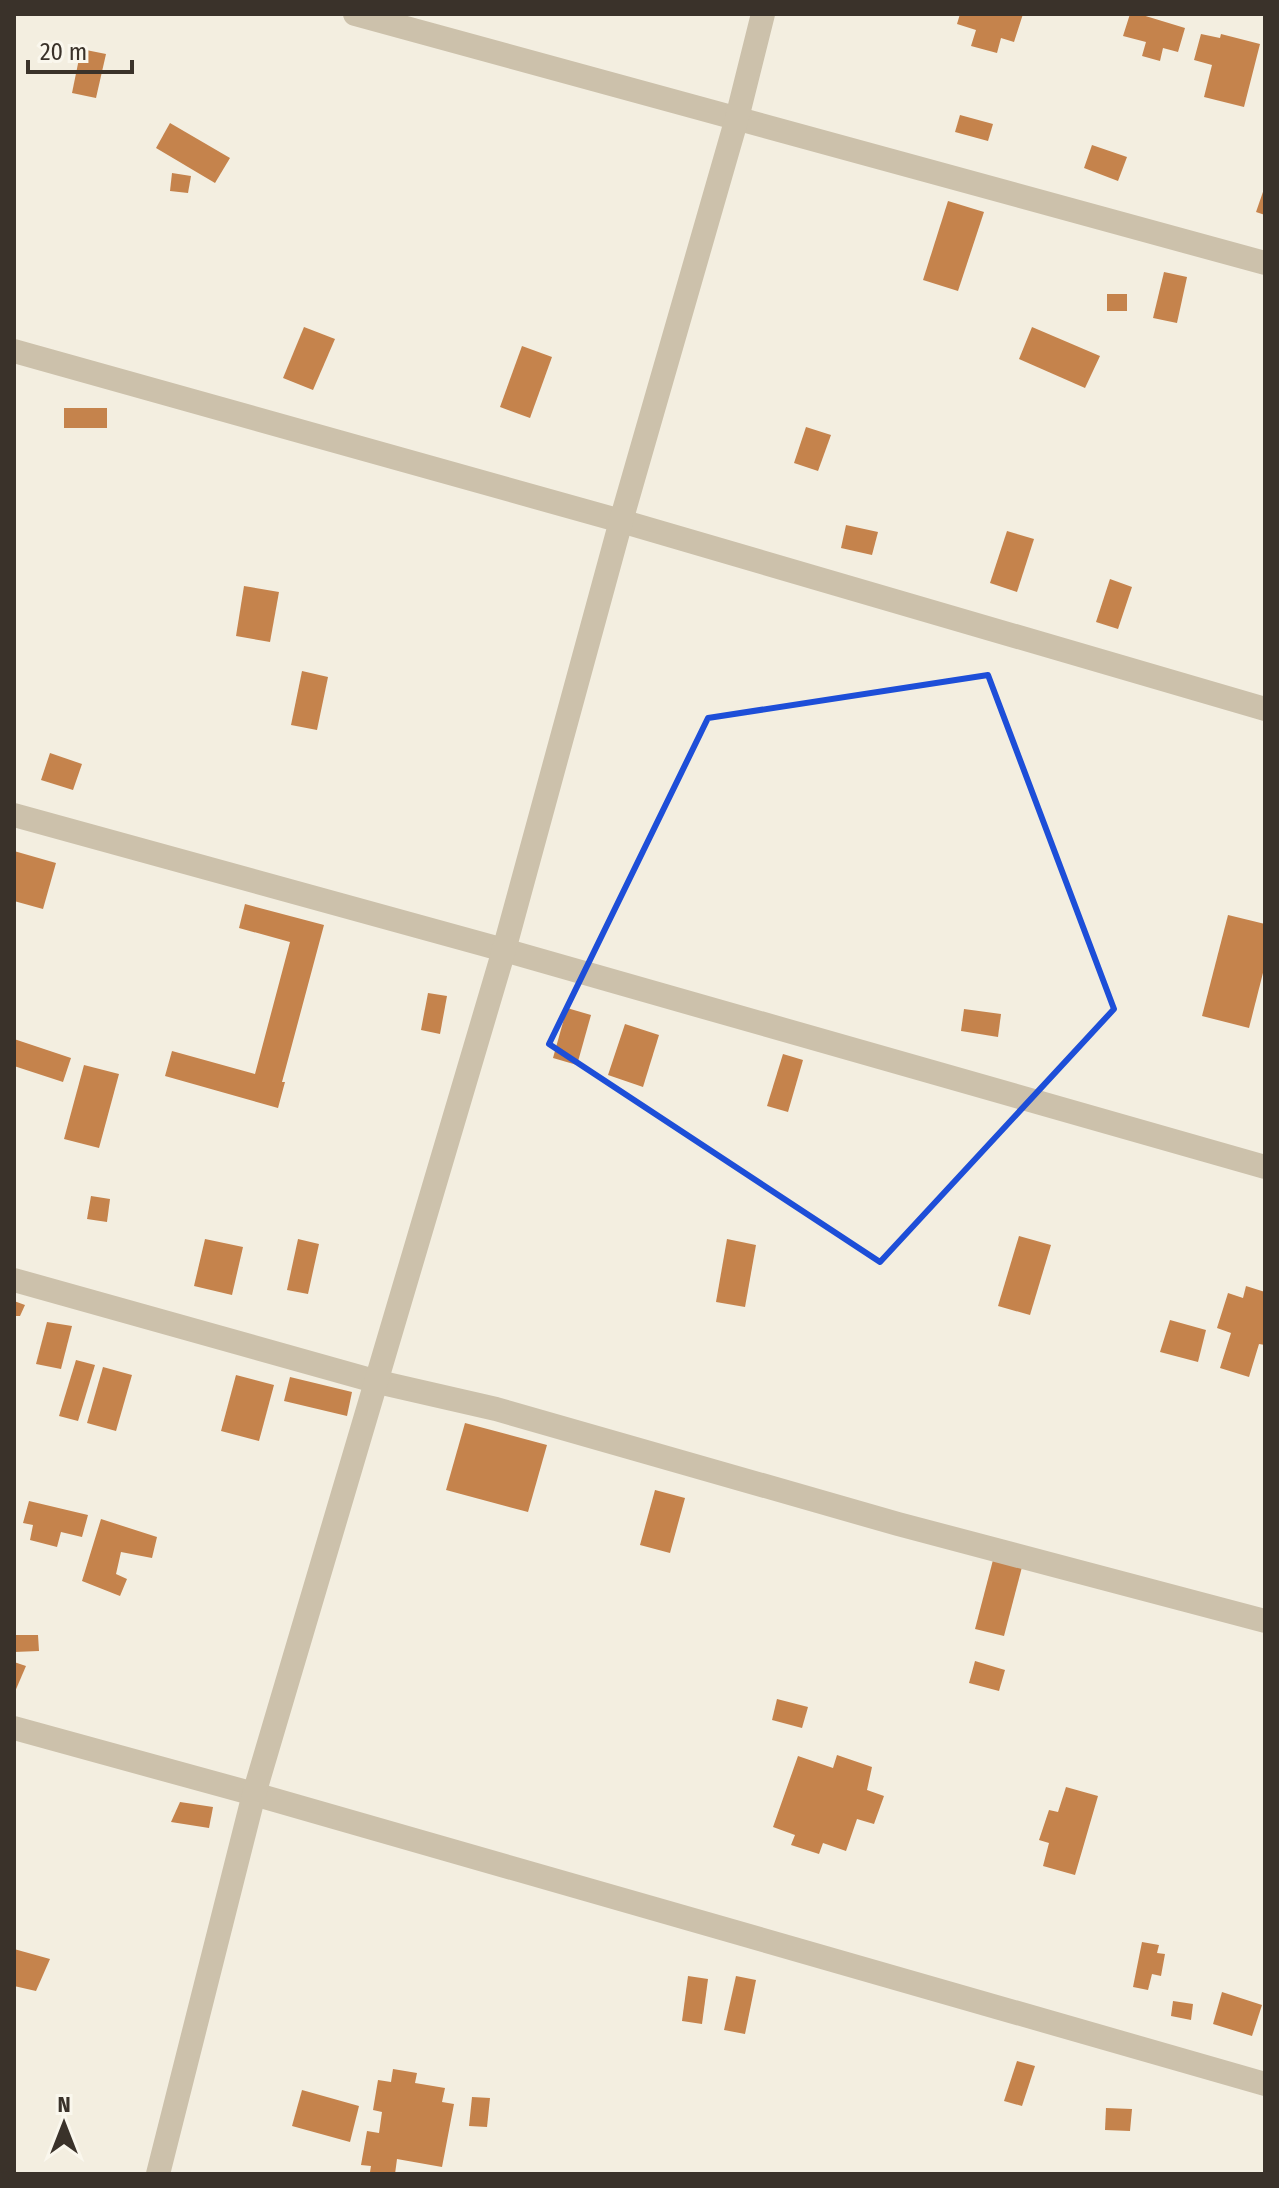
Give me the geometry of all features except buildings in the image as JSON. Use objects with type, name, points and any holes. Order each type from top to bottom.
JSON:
[{"type":"street","points":[[355,14],[1265,263]]},
{"type":"street","points":[[158,2174],[254,1794],[504,950],[621,521],[737,118],[763,14]]},
{"type":"street","points":[[14,351],[621,521],[1265,709]]},
{"type":"street","points":[[14,815],[504,950],[1265,1167]]},
{"type":"street","points":[[14,1280],[378,1382],[496,1409],[913,1528],[1265,1621]]},
{"type":"street","points":[[14,1728],[1265,2084]]},
{"type":"highlighted area","points":[[988,675],[1114,1009],[880,1262],[549,1044],[708,718]]}]
